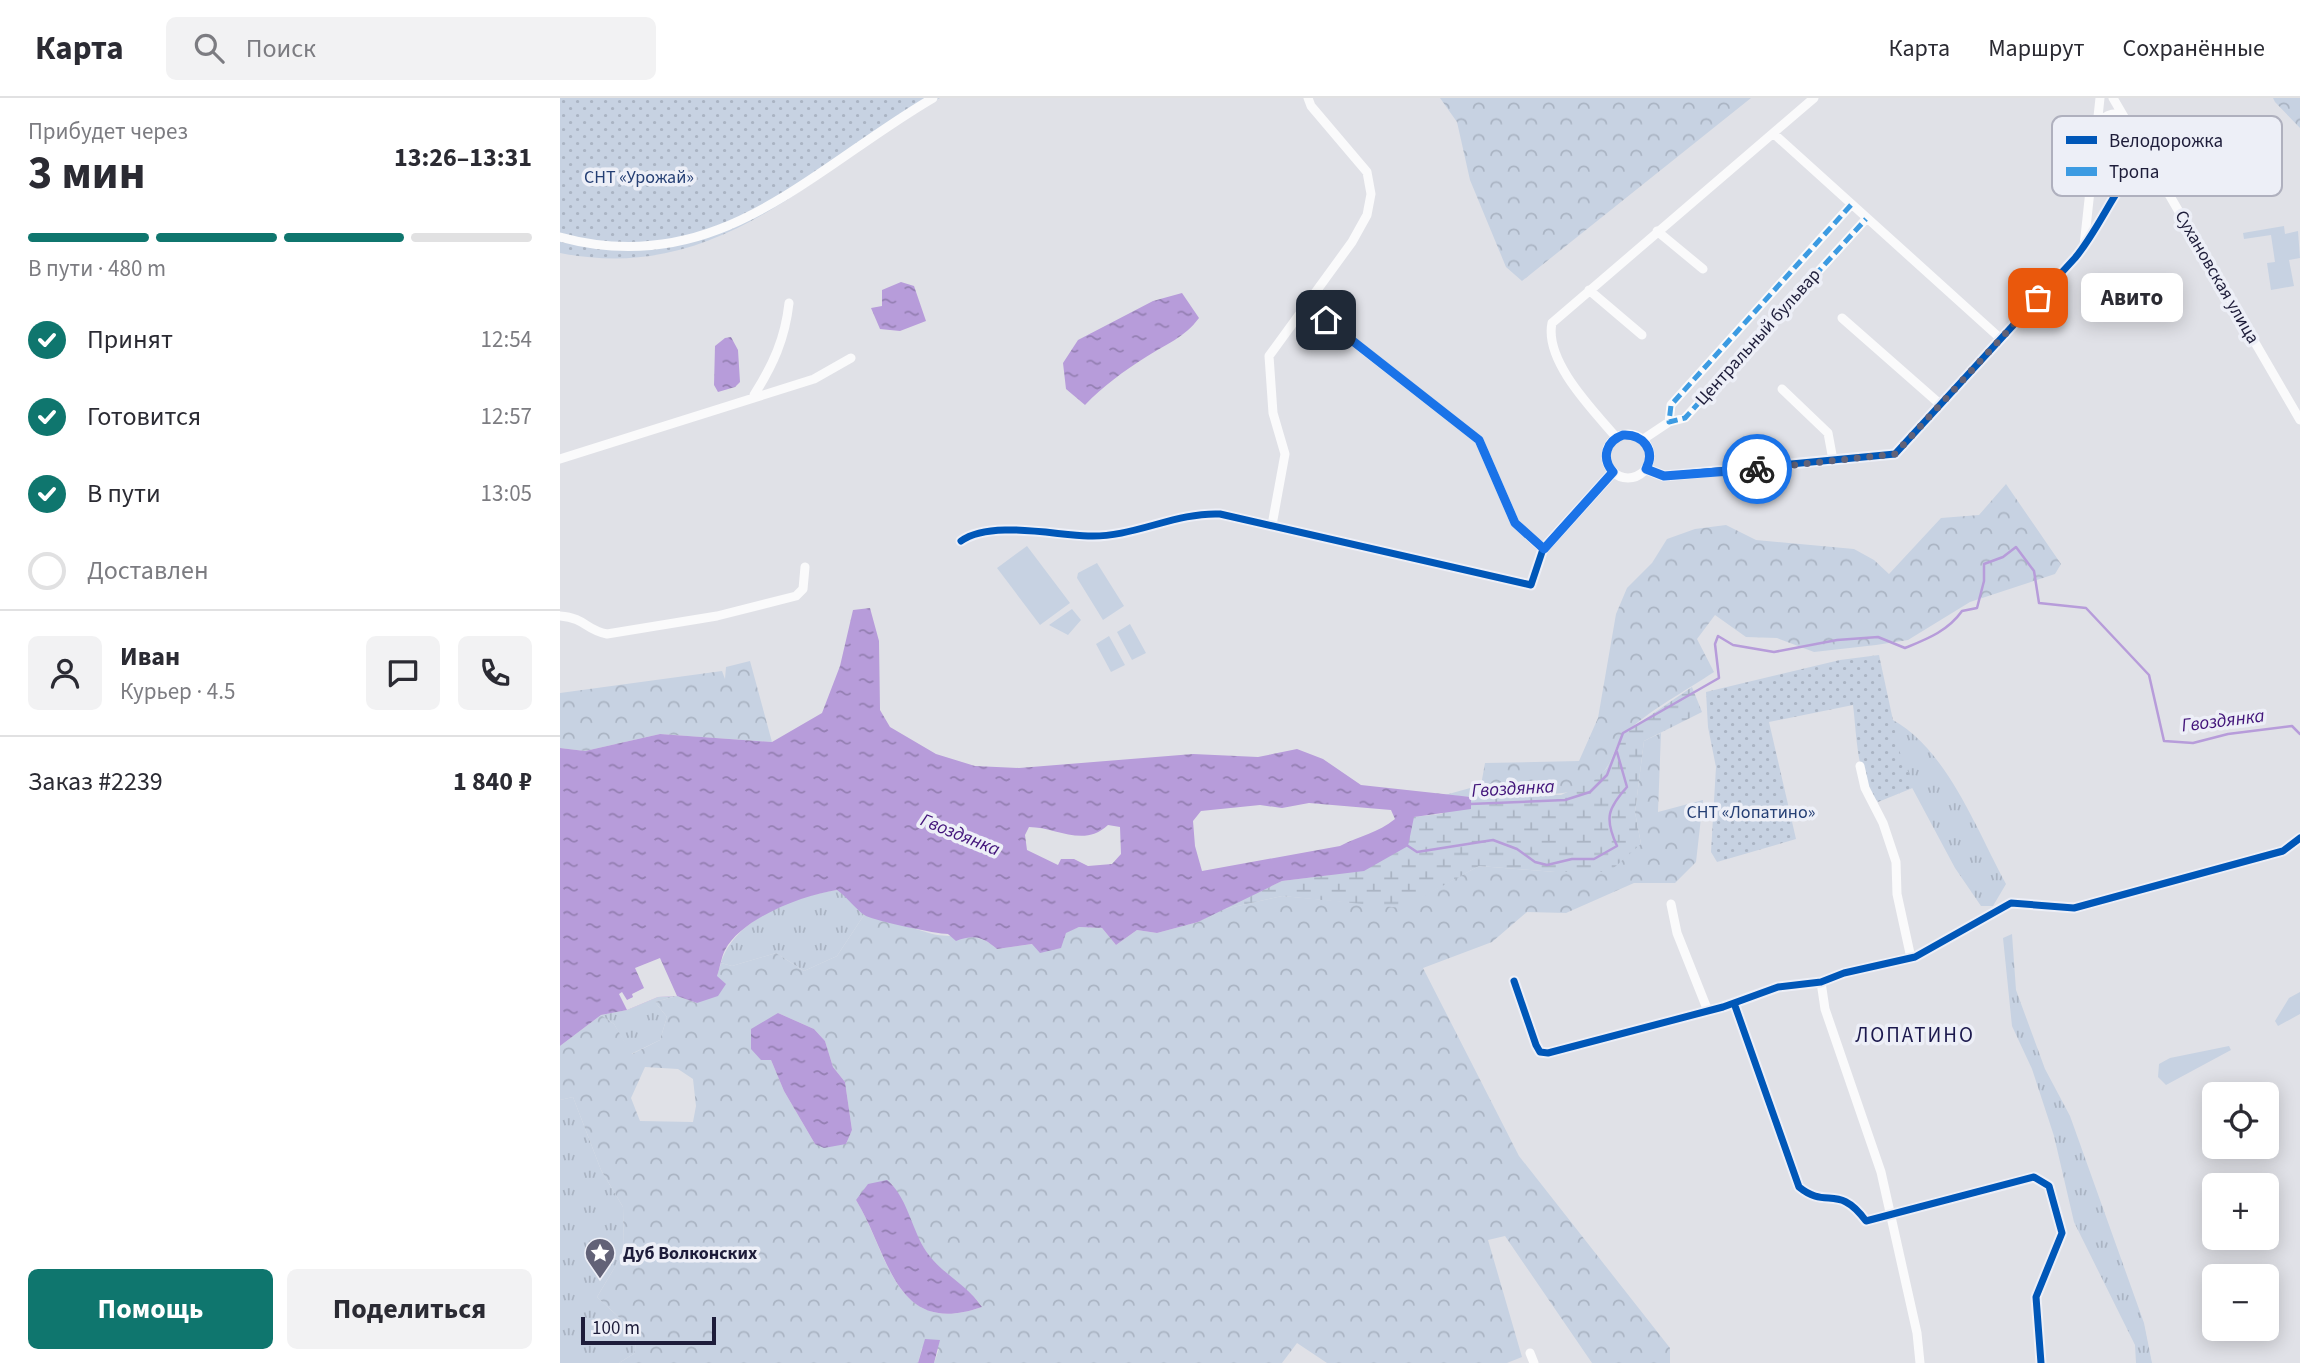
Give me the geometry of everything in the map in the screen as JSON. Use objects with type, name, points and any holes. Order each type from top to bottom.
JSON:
[{"type":"street","points":[[560,237],[584,244],[639,246],[669,243],[720,231],[782,199],[895,120],[933,98]]},
{"type":"street","points":[[1272,525],[1285,454],[1273,413],[1269,356],[1352,242],[1367,215],[1371,194],[1367,172],[1311,106],[1308,98]]},
{"type":"street","points":[[1616,437],[1565,374],[1550,332],[1552,323],[1657,230],[1814,98]]},
{"type":"street","points":[[2099,116],[2100,98]]},
{"type":"street","name":"Сухановская улица","points":[[2113,98],[2122,114]]},
{"type":"street","points":[[2107,116],[2112,113],[2122,114]]},
{"type":"street","points":[[1773,133],[2000,339]]},
{"type":"street","points":[[2084,247],[2090,196]]},
{"type":"street","points":[[1646,469],[1664,476],[1895,454],[2084,247],[2115,196]]},
{"type":"street","name":"Сухановская улица","points":[[2169,196],[2297,416],[2300,431]]},
{"type":"street","name":"Центральный бульвар","points":[[1851,205],[1671,405],[1669,422],[1685,418],[1866,219]]},
{"type":"street","points":[[1657,230],[1703,269]]},
{"type":"street","points":[[1589,290],[1642,335]]},
{"type":"street","points":[[754,395],[783,341],[789,303]]},
{"type":"street","points":[[1305,304],[1479,440],[1515,523],[1544,549]]},
{"type":"street","points":[[1842,318],[1941,405]]},
{"type":"street","points":[[560,459],[754,395],[814,379],[851,358]]},
{"type":"street","points":[[1782,389],[1828,433],[1833,460]]},
{"type":"street","points":[[1642,440],[1669,422]]},
{"type":"street","points":[[1631,434],[1642,440],[1650,457],[1646,469],[1634,478],[1625,478],[1613,472],[1606,461],[1606,453],[1616,437],[1631,434]]},
{"type":"street","points":[[961,541],[968,536],[997,531],[1091,537],[1207,513],[1272,525],[1531,585],[1544,549],[1613,472]]},
{"type":"street","points":[[560,616],[578,618],[595,632],[607,634],[717,617],[796,596],[803,589],[805,567]]},
{"type":"street","points":[[1860,766],[1865,788],[1883,823],[1896,862],[1897,894],[1911,958]]},
{"type":"street","points":[[1514,981],[1540,1052],[1548,1053],[1708,1011],[1778,987],[1821,982],[1843,973],[1911,958],[2011,903],[2074,908],[2283,851],[2300,838]]},
{"type":"street","points":[[1671,904],[1677,933],[1708,1011]]},
{"type":"street","points":[[1821,982],[1825,1009],[1881,1172],[1917,1332],[1920,1363]]},
{"type":"street","points":[[1734,1003],[1799,1188],[1810,1196],[1843,1198],[1856,1207],[1866,1221],[2034,1177],[2049,1186],[2062,1233],[2036,1297],[2041,1363]]},
{"type":"street","points":[[1530,1353],[1534,1363]]},
{"type":"green space","name":"СНТ «Урожай»","points":[[560,98],[940,98],[764,214],[718,237],[670,252],[618,258],[560,253]]},
{"type":"green space","points":[[1440,98],[1751,98],[1522,281],[1506,267],[1470,180],[1457,122]]},
{"type":"green space","points":[[2273,98],[2300,98],[2300,128],[2275,102]]},
{"type":"green space","points":[[2284,226],[2285,234],[2298,231],[2300,258],[2289,260],[2294,286],[2271,290],[2267,263],[2275,262],[2271,235],[2244,239],[2243,233]]},
{"type":"green space","points":[[2006,484],[2061,564],[2055,574],[1970,602],[1908,640],[1876,645],[1814,652],[1777,638],[1746,637],[1715,615],[1697,639],[1714,672],[1633,726],[1622,737],[1607,767],[1595,780],[1566,793],[1548,794],[1481,785],[1485,763],[1579,761],[1598,718],[1616,614],[1627,588],[1652,563],[1667,539],[1695,529],[1726,525],[1756,540],[1854,549],[1874,560],[1889,574],[1941,518],[1979,515]]},
{"type":"green space","points":[[1027,546],[1070,603],[1040,625],[997,568]]},
{"type":"green space","points":[[1097,563],[1124,606],[1103,620],[1077,578],[1078,573]]},
{"type":"green space","points":[[1072,609],[1081,620],[1068,635],[1049,625]]},
{"type":"green space","points":[[1130,624],[1146,653],[1132,660],[1117,632]]},
{"type":"green space","points":[[1109,636],[1125,665],[1111,672],[1096,644]]},
{"type":"green space","name":"СНТ «Лопатино»","points":[[1879,655],[1900,753],[1915,787],[1878,802],[1861,769],[1853,705],[1769,722],[1796,839],[1717,862],[1711,852],[1716,767],[1708,727],[1706,692],[1840,660]]},
{"type":"green space","points":[[750,661],[772,742],[660,734],[585,751],[560,748],[560,693],[722,671],[725,679],[726,667]]},
{"type":"green space","points":[[1692,687],[1702,712],[1644,741],[1635,812],[1641,844],[1609,872],[1555,872],[1479,866],[1402,908],[1282,896],[1220,910],[1282,881],[1330,875],[1413,817],[1441,814],[1471,797],[1445,795],[1481,785],[1529,794],[1561,795],[1596,779],[1607,768],[1623,734]]},
{"type":"green space","points":[[1883,715],[1905,727],[1924,744],[1941,765],[1970,812],[2006,884],[1993,906],[1981,906],[1955,868],[1879,726]]},
{"type":"green space","points":[[1661,733],[1658,812],[1703,800],[1696,862],[1675,883],[1634,883],[1566,913],[1527,912],[1492,942],[1423,968],[1519,1156],[1670,1348],[1670,1363],[1592,1363],[1505,1236],[1488,1240],[1522,1357],[1507,1363],[1327,1363],[1297,1343],[1282,1363],[934,1363],[939,1349],[922,1348],[918,1363],[619,1363],[635,1353],[636,1333],[597,1297],[624,1252],[623,1207],[601,1170],[573,1097],[560,1100],[560,1046],[601,1015],[614,1024],[632,1054],[660,1040],[667,1017],[655,1002],[677,996],[697,1003],[717,976],[721,963],[732,966],[776,953],[804,971],[837,956],[864,915],[938,935],[980,939],[997,949],[1033,944],[1079,927],[1102,928],[1116,945],[1137,930],[1157,933],[1198,922],[1220,910],[1282,896],[1402,907],[1479,866],[1555,872],[1641,844],[1635,812],[1644,741]],"holes":[[[778,1013],[814,1029],[825,1041],[833,1067],[845,1082],[852,1130],[846,1144],[815,1144],[784,1091],[771,1060]],[[645,1067],[678,1069],[693,1079],[696,1106],[693,1122],[640,1121],[631,1098]],[[892,1184],[933,1261],[982,1307],[953,1314],[930,1311],[912,1301],[887,1266],[856,1200]]]},
{"type":"green space","points":[[837,890],[851,900],[864,915],[837,956],[804,971],[776,953],[732,966],[721,963],[728,947],[752,922],[785,904]]},
{"type":"green space","points":[[2012,934],[2016,990],[2045,1069],[2070,1116],[2144,1323],[2152,1363],[2136,1363],[2135,1345],[2074,1222],[2054,1136],[2032,1069],[2012,1026],[2003,938]]},
{"type":"green space","points":[[2300,992],[2300,1014],[2278,1026],[2275,1021],[2289,998]]},
{"type":"green space","points":[[677,996],[655,1002],[667,1017],[660,1040],[631,1054],[614,1024],[601,1015],[627,1010],[658,997]]},
{"type":"green space","points":[[2229,1046],[2231,1050],[2166,1085],[2158,1077],[2159,1064],[2170,1058]]},
{"type":"green space","points":[[573,1097],[601,1170],[623,1207],[624,1252],[597,1297],[636,1333],[635,1353],[619,1363],[560,1363],[560,1100]]},
{"type":"water","points":[[901,282],[914,286],[926,321],[900,331],[880,329],[871,308],[882,306],[882,290]]},
{"type":"water","points":[[1182,293],[1199,318],[1187,331],[1122,373],[1085,405],[1066,389],[1063,363],[1078,340],[1153,301]]},
{"type":"water","points":[[731,337],[738,350],[740,382],[735,387],[718,392],[714,385],[715,346]]},
{"type":"water","points":[[870,608],[879,641],[880,710],[890,727],[936,754],[975,766],[1019,768],[1193,754],[1258,757],[1297,749],[1323,759],[1361,785],[1471,797],[1471,809],[1414,817],[1408,846],[1364,871],[1282,881],[1198,922],[1157,933],[1137,930],[1116,945],[1102,928],[1079,927],[1066,933],[1061,948],[1040,953],[1032,944],[997,949],[978,938],[956,941],[948,934],[872,918],[863,914],[837,890],[823,893],[791,903],[759,918],[733,938],[725,950],[717,976],[726,984],[718,996],[697,1003],[677,996],[658,997],[627,1010],[601,1015],[560,1046],[560,748],[585,751],[660,734],[772,742],[822,713],[840,666],[853,610]],"holes":[[[1309,803],[1391,810],[1395,819],[1340,846],[1202,871],[1195,846],[1193,821],[1201,811],[1260,805],[1282,808]],[[1108,825],[1120,827],[1121,854],[1112,864],[1088,866],[1074,859],[1061,859],[1058,865],[1027,850],[1025,835],[1029,827],[1080,836],[1099,832]]]},
{"type":"water","points":[[778,1013],[814,1029],[825,1041],[833,1067],[845,1082],[852,1130],[846,1144],[824,1148],[815,1144],[784,1091],[771,1060],[761,1060],[751,1049],[751,1029]]},
{"type":"water","points":[[887,1180],[899,1194],[930,1257],[982,1307],[953,1314],[930,1311],[912,1301],[899,1286],[856,1200],[868,1184]]},
{"type":"water","points":[[925,1339],[940,1340],[934,1363],[918,1363]]},
{"type":"pier","points":[[660,958],[677,996],[658,997],[627,1010],[619,994],[622,992],[627,1000],[644,988],[635,968]]},
{"type":"waterway","name":"Гвоздянка","points":[[1470,804],[1565,800],[1590,792],[1607,775],[1623,733],[1719,678],[1715,644],[1718,636],[1733,645],[1774,652],[1837,640],[1878,637],[1905,648],[1944,629],[1962,611],[1977,608],[1984,581],[1984,564],[2003,557],[2016,547],[2034,571],[2039,603],[2086,608],[2149,675],[2164,741],[2193,743],[2228,734],[2292,726],[2300,734]]},
{"type":"waterway","points":[[1408,846],[1417,852],[1493,840],[1517,849],[1535,862],[1547,865],[1572,859],[1594,859],[1617,846],[1610,828],[1610,814],[1627,787],[1617,752]]},
{"type":"marked path","points":[[1851,205],[1671,405],[1669,422],[1685,418],[1866,219]]},
{"type":"cycle path","points":[[1646,469],[1664,476],[1895,454],[2075,258],[2115,196]]},
{"type":"cycle path","points":[[961,541],[988,531],[1005,530],[1105,536],[1187,517],[1220,514],[1531,585],[1543,549],[1613,472]]},
{"type":"cycle path","points":[[1514,981],[1536,1045],[1540,1052],[1548,1053],[1723,1007],[1778,987],[1821,982],[1844,973],[1915,957],[2011,903],[2074,908],[2283,851],[2300,838]]},
{"type":"cycle path","points":[[1734,1003],[1799,1187],[1809,1194],[1848,1203],[1866,1221],[2034,1177],[2049,1186],[2062,1233],[2036,1297],[2041,1363]]},
{"type":"way so far","points":[[1757,469],[1895,454],[2038,298]]},
{"type":"place","name":"Авито","points":[[2038,298]]},
{"type":"place","name":"Дуб Волконских","points":[[600,1280]]},
{"type":"district","name":"ЛОПАТИНО","points":[[1915,1035]]},
{"type":"route","points":[[1326,320],[1459,421],[1479,440],[1515,523],[1528,538],[1544,549],[1613,472],[1606,461],[1606,453],[1609,444],[1616,437],[1631,434],[1638,437],[1644,442],[1650,457],[1646,469],[1664,476],[1757,469]]}]
